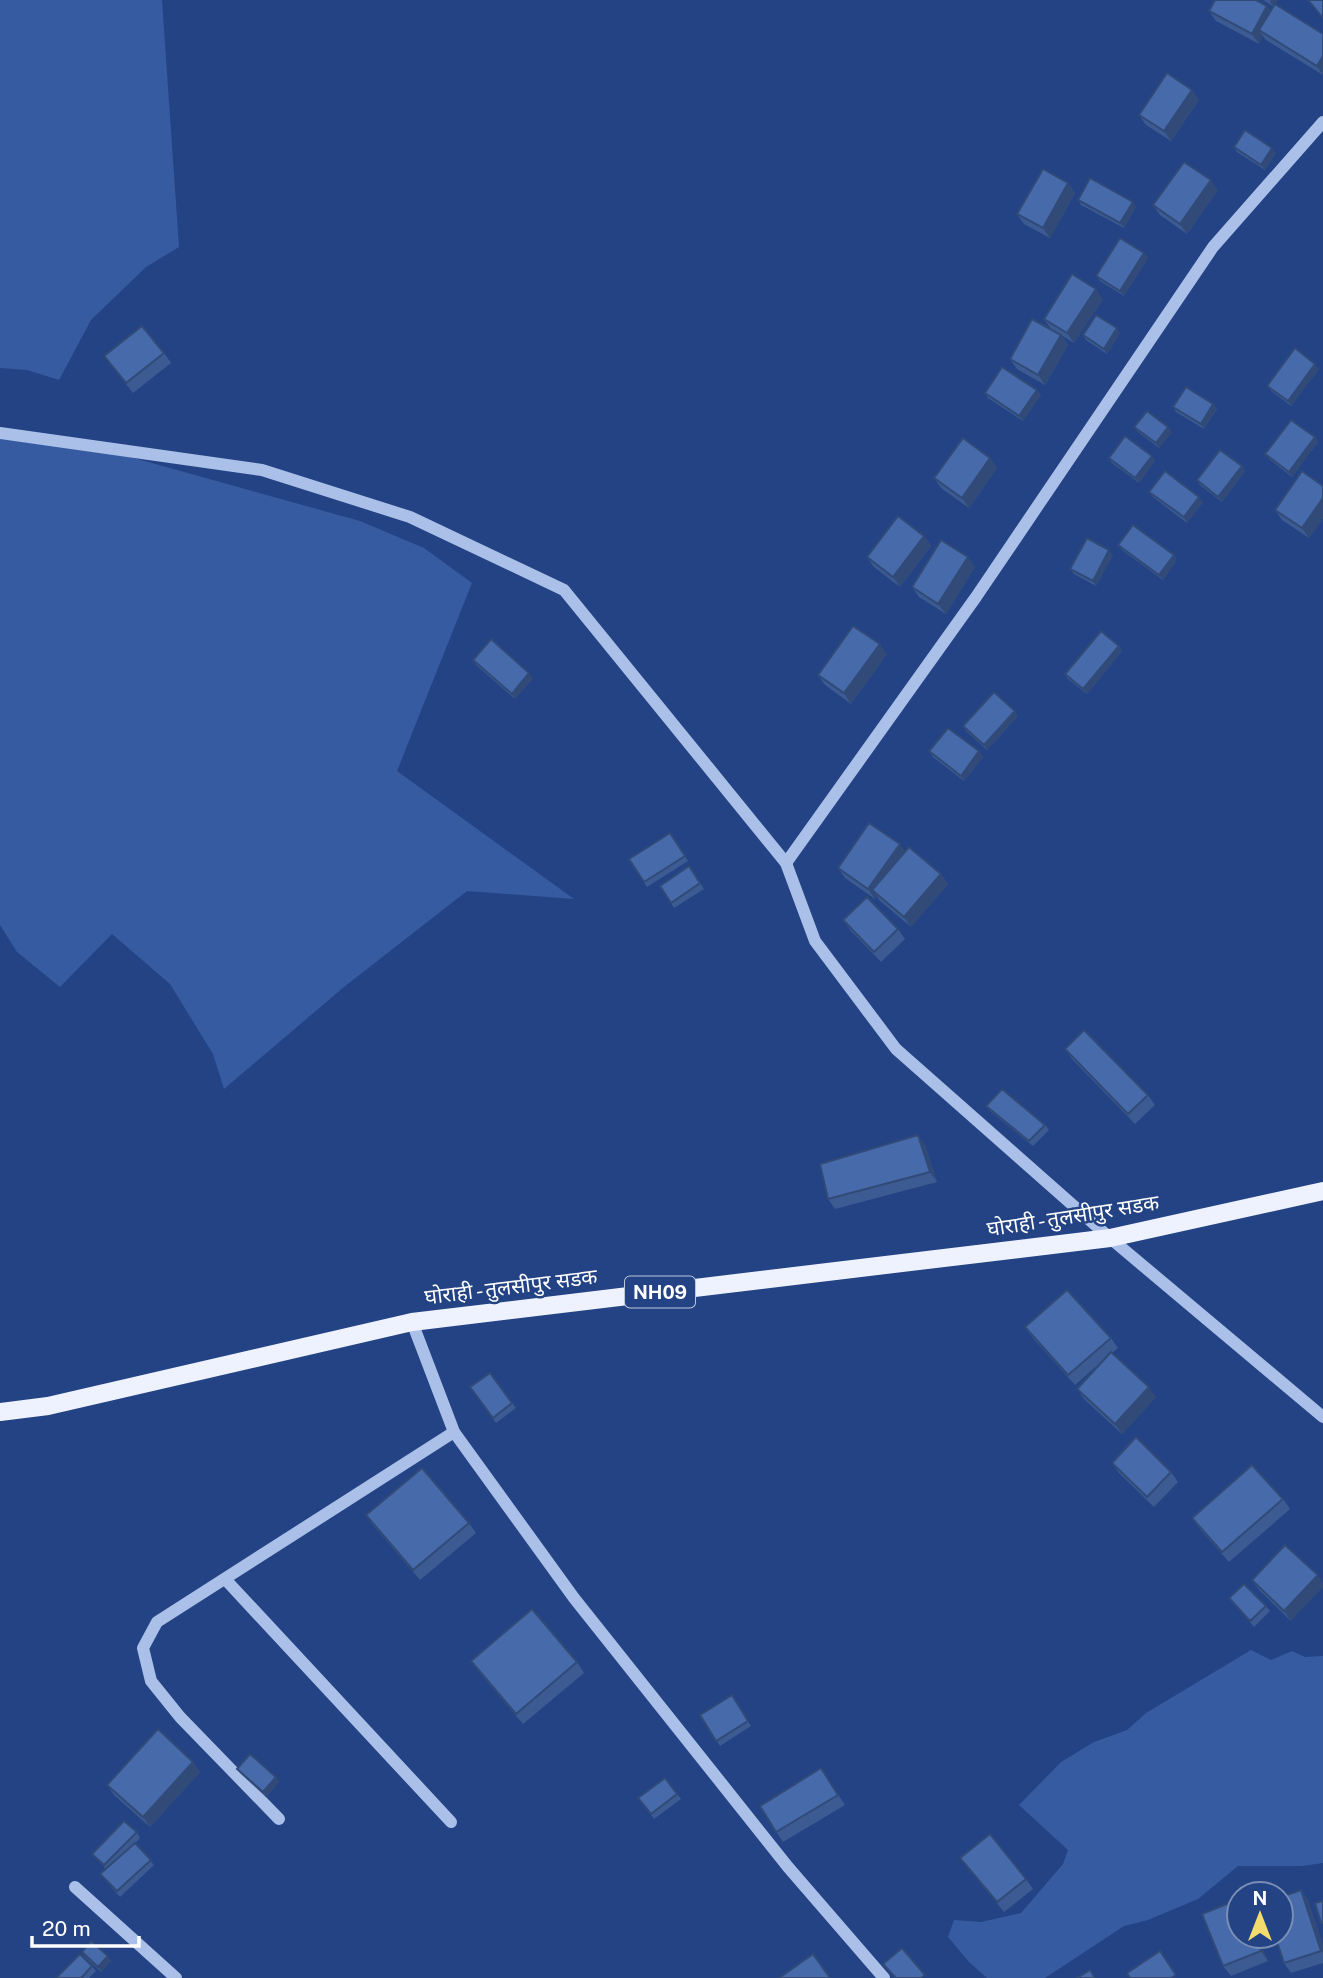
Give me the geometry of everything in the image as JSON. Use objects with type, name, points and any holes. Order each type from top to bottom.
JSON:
[{"type":"main road","name":"घोराही - तुलसीपुर सडक","points":[[0,1412],[48,1406],[412,1322],[1110,1238],[1323,1191]]},
{"type":"street","points":[[786,863],[976,597],[1213,247],[1323,122]]},
{"type":"street","points":[[0,433],[262,470],[411,517],[564,590],[786,863],[815,941],[896,1049],[1110,1238],[1323,1416]]},
{"type":"street","points":[[412,1322],[454,1432],[574,1598],[788,1867],[884,1978]]},
{"type":"street","points":[[279,1819],[180,1717],[151,1681],[143,1648],[157,1622],[454,1432]]},
{"type":"street","points":[[225,1579],[451,1822]]},
{"type":"street","points":[[75,1887],[176,1978]]},
{"type":"shaded area","points":[[0,0],[162,0],[179,247],[146,267],[91,320],[59,380],[27,370],[0,368]]},
{"type":"shaded area","points":[[0,428],[80,443],[360,521],[424,548],[472,583],[397,771],[574,899],[467,891],[344,987],[224,1089],[213,1054],[170,984],[112,934],[60,987],[17,952],[0,925]]},
{"type":"shaded area","points":[[1251,1650],[1271,1660],[1292,1651],[1305,1657],[1323,1656],[1323,1863],[1302,1866],[1238,1866],[1198,1899],[1148,1920],[1124,1926],[1045,1978],[987,1978],[948,1937],[954,1920],[981,1922],[1021,1913],[1063,1864],[1068,1850],[1019,1805],[1061,1762],[1094,1742],[1127,1730],[1146,1713]]},
{"type":"building","points":[[1215,0],[1256,0],[1267,6],[1252,34],[1209,11]]},
{"type":"building","points":[[1308,0],[1323,0],[1323,18]]},
{"type":"building","points":[[1275,4],[1323,34],[1323,56],[1317,66],[1259,30]]},
{"type":"building","points":[[1167,73],[1192,90],[1164,131],[1139,115]]},
{"type":"building","points":[[1245,130],[1272,148],[1261,165],[1234,147]]},
{"type":"building","points":[[1184,162],[1211,180],[1180,224],[1153,205]]},
{"type":"building","points":[[1043,169],[1068,183],[1043,228],[1017,214]]},
{"type":"building","points":[[1090,178],[1133,202],[1120,223],[1078,200]]},
{"type":"building","points":[[1120,238],[1144,253],[1120,291],[1096,276]]},
{"type":"building","points":[[1072,274],[1096,289],[1067,333],[1044,319]]},
{"type":"building","points":[[1096,315],[1117,328],[1104,349],[1083,335]]},
{"type":"building","points":[[1032,319],[1061,335],[1038,375],[1010,359]]},
{"type":"building","points":[[142,326],[164,353],[126,383],[104,356]]},
{"type":"building","points":[[1295,348],[1315,364],[1288,401],[1267,386]]},
{"type":"building","points":[[1002,367],[1037,390],[1019,416],[985,393]]},
{"type":"building","points":[[1186,387],[1213,404],[1201,424],[1173,407]]},
{"type":"building","points":[[1147,411],[1168,427],[1156,443],[1134,427]]},
{"type":"building","points":[[1291,420],[1315,437],[1289,472],[1265,454]]},
{"type":"building","points":[[1125,436],[1152,456],[1135,478],[1109,458]]},
{"type":"building","points":[[963,438],[990,458],[962,498],[934,478]]},
{"type":"building","points":[[1220,450],[1242,466],[1218,497],[1197,480]]},
{"type":"building","points":[[1165,471],[1199,497],[1184,517],[1149,492]]},
{"type":"building","points":[[1302,471],[1323,486],[1323,498],[1302,528],[1275,510]]},
{"type":"building","points":[[898,516],[924,536],[893,577],[867,557]]},
{"type":"building","points":[[1133,525],[1174,555],[1159,575],[1118,545]]},
{"type":"building","points":[[1087,538],[1109,550],[1093,581],[1070,569]]},
{"type":"building","points":[[941,540],[968,557],[938,604],[912,587]]},
{"type":"building","points":[[853,626],[880,644],[844,693],[818,675]]},
{"type":"building","points":[[1101,631],[1119,646],[1083,689],[1065,674]]},
{"type":"building","points":[[491,639],[529,673],[512,694],[473,660]]},
{"type":"building","points":[[994,692],[1015,711],[984,745],[963,726]]},
{"type":"building","points":[[948,728],[979,751],[961,776],[929,751]]},
{"type":"building","points":[[869,823],[900,844],[868,889],[838,868]]},
{"type":"building","points":[[670,833],[685,856],[644,882],[629,859]]},
{"type":"building","points":[[909,847],[941,874],[904,917],[872,890]]},
{"type":"building","points":[[689,866],[700,883],[671,903],[660,886]]},
{"type":"building","points":[[867,897],[898,929],[874,952],[843,920]]},
{"type":"building","points":[[1084,1030],[1148,1095],[1128,1114],[1065,1049]]},
{"type":"building","points":[[1002,1089],[1045,1125],[1029,1141],[986,1106]]},
{"type":"building","points":[[918,1135],[930,1172],[828,1199],[820,1164]]},
{"type":"building","points":[[1067,1290],[1111,1338],[1068,1375],[1025,1327]]},
{"type":"building","points":[[1111,1352],[1149,1387],[1115,1424],[1077,1389]]},
{"type":"building","points":[[490,1373],[512,1403],[493,1418],[470,1387]]},
{"type":"building","points":[[1136,1437],[1171,1472],[1147,1497],[1112,1463]]},
{"type":"building","points":[[1252,1465],[1283,1499],[1222,1552],[1192,1518]]},
{"type":"building","points":[[422,1468],[469,1523],[413,1570],[366,1515]]},
{"type":"building","points":[[1285,1545],[1318,1575],[1284,1611],[1252,1580]]},
{"type":"building","points":[[1244,1584],[1266,1606],[1250,1621],[1229,1598]]},
{"type":"building","points":[[532,1609],[577,1662],[516,1714],[471,1661]]},
{"type":"building","points":[[732,1695],[748,1721],[716,1741],[700,1715]]},
{"type":"building","points":[[158,1729],[193,1762],[143,1817],[107,1785]]},
{"type":"building","points":[[250,1754],[276,1777],[263,1792],[237,1769]]},
{"type":"building","points":[[821,1768],[838,1795],[776,1832],[760,1806]]},
{"type":"building","points":[[665,1778],[677,1794],[651,1814],[638,1798]]},
{"type":"building","points":[[124,1821],[137,1832],[104,1865],[92,1854]]},
{"type":"building","points":[[990,1834],[1026,1879],[997,1902],[960,1858]]},
{"type":"building","points":[[135,1843],[151,1860],[117,1891],[100,1874]]},
{"type":"building","points":[[1301,1890],[1321,1951],[1284,1963],[1280,1950],[1295,1950],[1295,1892]]},
{"type":"building","points":[[1323,1901],[1323,1923],[1321,1923],[1315,1903]]},
{"type":"building","points":[[1225,1905],[1225,1950],[1261,1951],[1223,1966],[1202,1914]]},
{"type":"building","points":[[91,1941],[108,1956],[98,1967],[82,1952]]},
{"type":"building","points":[[902,1948],[925,1975],[921,1978],[896,1978],[883,1964]]},
{"type":"building","points":[[1160,1951],[1176,1975],[1171,1978],[1130,1978],[1127,1973]]},
{"type":"building","points":[[80,1954],[92,1966],[81,1978],[56,1978]]},
{"type":"building","points":[[813,1954],[830,1978],[779,1978]]},
{"type":"building","points":[[1090,1970],[1095,1978],[1077,1978]]}]
